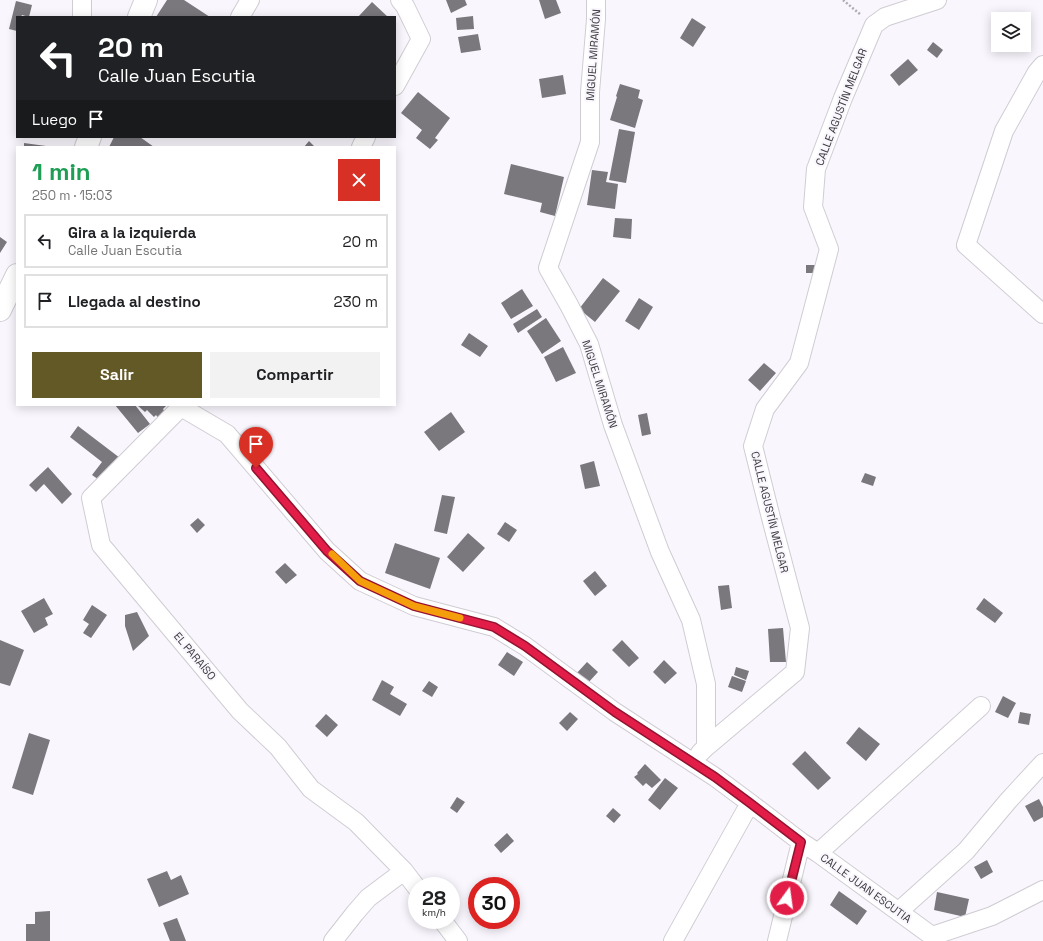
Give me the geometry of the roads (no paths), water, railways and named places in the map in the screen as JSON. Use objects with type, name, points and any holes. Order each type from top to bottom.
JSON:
[{"type":"main road","points":[[139,16],[146,0]]},
{"type":"main road","points":[[0,310],[9,286]]},
{"type":"street","points":[[82,0],[82,16]]},
{"type":"street","points":[[241,16],[250,0]]},
{"type":"street","points":[[396,84],[422,39],[405,6],[400,0]]},
{"type":"street","name":"MIGUEL MIRAMÓN","points":[[596,0],[596,19],[590,92],[590,142],[548,268],[569,304],[588,344],[613,425],[657,545],[691,620],[706,684],[706,747]]},
{"type":"street","name":"CALLE AGUSTÍN MELGAR","points":[[706,747],[795,672],[800,628],[754,446],[765,409],[798,363],[801,356],[829,249],[812,207],[816,169],[842,98],[874,25],[885,16],[937,0]]},
{"type":"street","points":[[1043,65],[1037,72],[1004,131],[966,244],[1043,314]]},
{"type":"street","name":"CALLE JUAN ESCUTIA","points":[[181,406],[227,434],[327,551],[360,581],[414,606],[494,627],[525,646],[615,712],[750,803],[801,842],[932,936],[992,916],[1043,890]]},
{"type":"street","name":"EL PARAÍSO","points":[[181,406],[91,498],[101,545],[240,711],[278,747],[311,790],[356,822],[409,877]]},
{"type":"street","points":[[818,853],[981,706]]},
{"type":"street","points":[[691,762],[706,747]]},
{"type":"street","points":[[899,911],[966,851],[1008,801],[1043,763]]},
{"type":"street","points":[[673,941],[750,803]]},
{"type":"street","points":[[776,941],[801,842]]},
{"type":"street","points":[[333,941],[368,898],[404,871]]},
{"type":"street","points":[[449,929],[458,941]]}]
